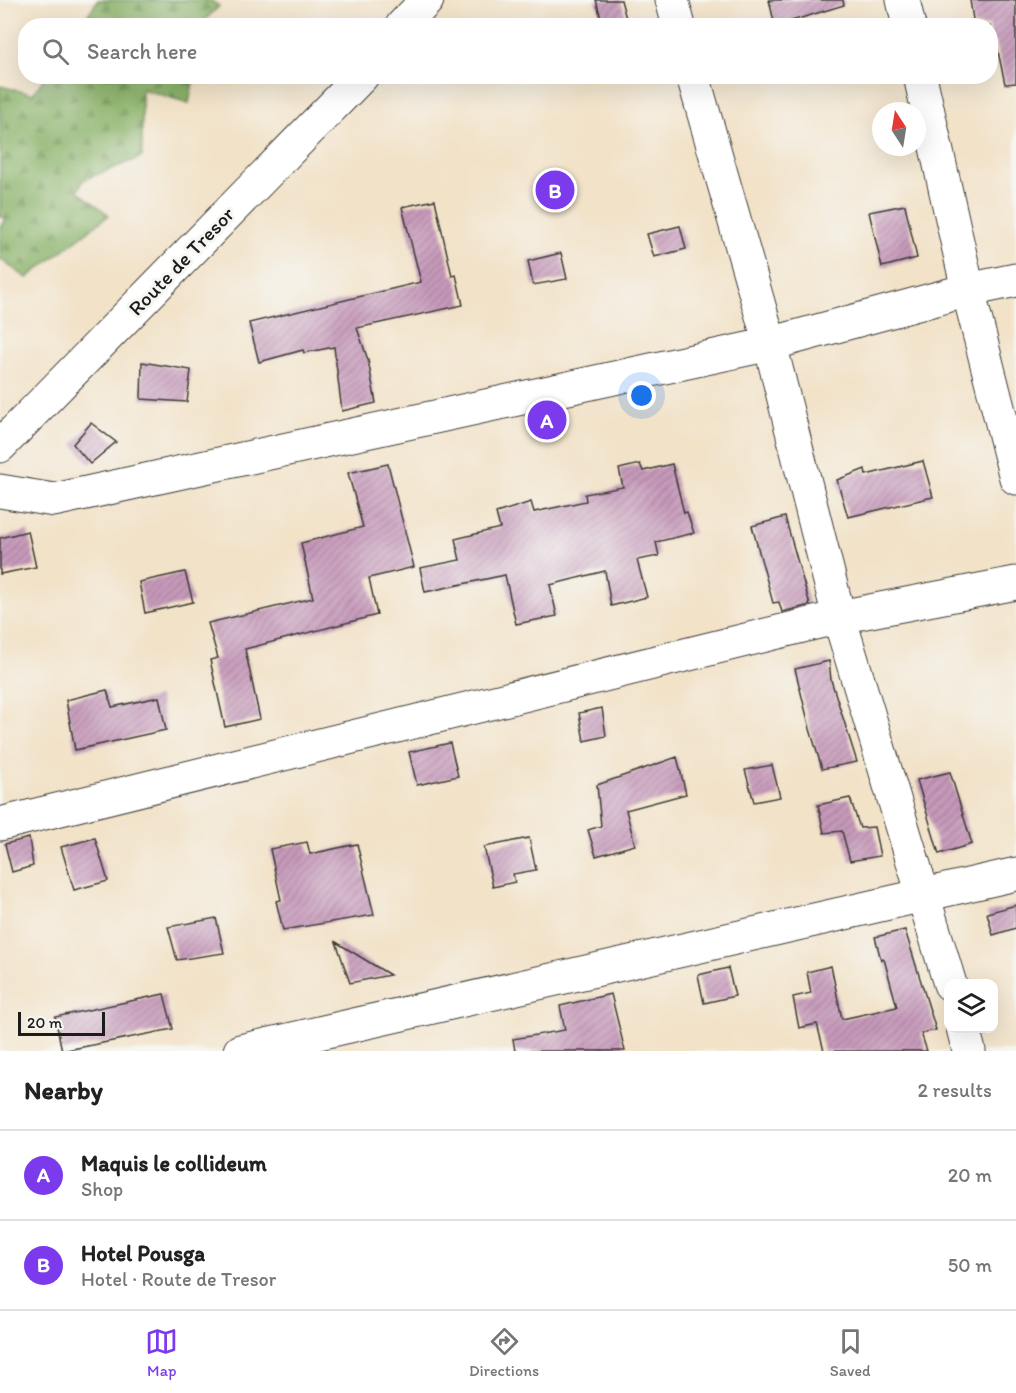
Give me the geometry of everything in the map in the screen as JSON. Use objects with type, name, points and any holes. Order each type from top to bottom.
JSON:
[{"type":"street","points":[[410,18],[427,0]]},
{"type":"street","points":[[420,18],[437,0]]},
{"type":"street","points":[[672,0],[677,18]]},
{"type":"street","points":[[903,0],[907,18]]},
{"type":"street","points":[[0,437],[344,84]]},
{"type":"street","name":"Route de Tresor","points":[[0,447],[354,84]]},
{"type":"street","points":[[695,84],[770,344],[838,617],[949,979]]},
{"type":"street","points":[[922,84],[968,290],[1016,478]]},
{"type":"street","points":[[0,491],[54,500],[770,344],[968,290],[1016,280]]},
{"type":"street","points":[[0,824],[838,617],[1016,583]]},
{"type":"street","points":[[240,1051],[1016,874]]},
{"type":"street","points":[[964,1033],[969,1051]]},
{"type":"green space","points":[[98,0],[210,0],[219,6],[207,18],[86,18]]},
{"type":"green space","points":[[40,84],[193,84],[189,103],[142,89],[142,157],[83,180],[78,191],[109,215],[27,278],[0,259],[0,227],[6,218],[0,216],[0,86],[33,94]]},
{"type":"building","points":[[596,0],[621,0],[626,18],[601,18]]},
{"type":"building","points":[[769,0],[843,0],[844,5],[801,18],[773,18]]},
{"type":"building","points":[[970,0],[1016,0],[1016,83],[1005,84],[998,51],[998,18],[973,18]]},
{"type":"building","points":[[435,200],[452,276],[456,275],[463,305],[357,328],[368,360],[376,403],[342,411],[334,347],[304,353],[303,350],[259,362],[249,323],[421,282],[402,207]]},
{"type":"building","points":[[905,205],[917,258],[882,267],[869,212]]},
{"type":"building","points":[[680,226],[686,249],[654,257],[647,234]]},
{"type":"building","points":[[561,253],[567,279],[533,285],[528,261]]},
{"type":"building","points":[[142,362],[191,370],[187,402],[141,399]]},
{"type":"building","points":[[91,423],[116,442],[90,464],[73,444]]},
{"type":"building","points":[[923,461],[933,497],[848,517],[837,480],[865,469],[866,475]]},
{"type":"building","points":[[388,464],[414,567],[369,578],[377,615],[245,649],[260,719],[225,727],[210,660],[218,658],[208,623],[313,598],[301,543],[363,527],[348,473]]},
{"type":"building","points":[[640,464],[643,471],[672,464],[684,513],[687,512],[694,533],[656,542],[659,556],[637,560],[647,597],[611,606],[605,571],[550,585],[557,616],[516,624],[505,575],[425,592],[420,568],[460,560],[455,539],[500,528],[496,513],[531,502],[534,512],[586,501],[585,494],[623,487],[619,469]]},
{"type":"building","points":[[785,517],[810,605],[782,612],[779,602],[773,603],[752,526]]},
{"type":"building","points":[[28,531],[36,567],[0,574],[0,538]]},
{"type":"building","points":[[185,572],[193,602],[145,613],[139,582]]},
{"type":"building","points":[[829,661],[831,680],[857,762],[822,769],[795,669]]},
{"type":"building","points":[[107,690],[112,707],[159,697],[166,730],[75,750],[66,700]]},
{"type":"building","points":[[602,708],[606,736],[584,741],[579,713]]},
{"type":"building","points":[[450,743],[458,776],[417,785],[409,752]]},
{"type":"building","points":[[677,757],[686,794],[626,810],[635,845],[596,856],[588,830],[601,826],[597,785]]},
{"type":"building","points":[[772,765],[780,797],[754,802],[745,770]]},
{"type":"building","points":[[950,772],[972,844],[939,854],[917,780]]},
{"type":"building","points":[[850,798],[860,828],[874,827],[880,856],[850,861],[842,831],[824,833],[818,805]]},
{"type":"building","points":[[29,838],[33,866],[12,872],[5,844]]},
{"type":"building","points":[[95,838],[108,881],[74,890],[61,847]]},
{"type":"building","points":[[529,838],[536,870],[513,874],[515,882],[493,887],[484,847]]},
{"type":"building","points":[[307,842],[310,854],[357,844],[374,915],[283,930],[276,901],[281,900],[270,849]]},
{"type":"building","points":[[1016,905],[1016,928],[993,935],[987,913]]},
{"type":"building","points":[[216,918],[224,953],[177,960],[168,927]]},
{"type":"building","points":[[905,930],[936,1030],[921,1033],[927,1051],[824,1051],[817,1024],[799,1028],[793,997],[811,993],[807,972],[831,966],[842,1019],[897,1007],[884,959],[881,960],[875,937]]},
{"type":"building","points":[[336,942],[390,975],[350,983]]},
{"type":"building","points":[[728,968],[735,996],[704,1003],[698,975]]},
{"type":"building","points":[[164,994],[173,1029],[62,1051],[55,1017]]},
{"type":"building","points":[[611,994],[625,1051],[515,1051],[513,1039],[565,1030],[560,1006]]},
{"type":"place","name":"Hotel Pousga","points":[[555,190]]},
{"type":"place","name":"Maquis le collideum","points":[[547,420]]}]
